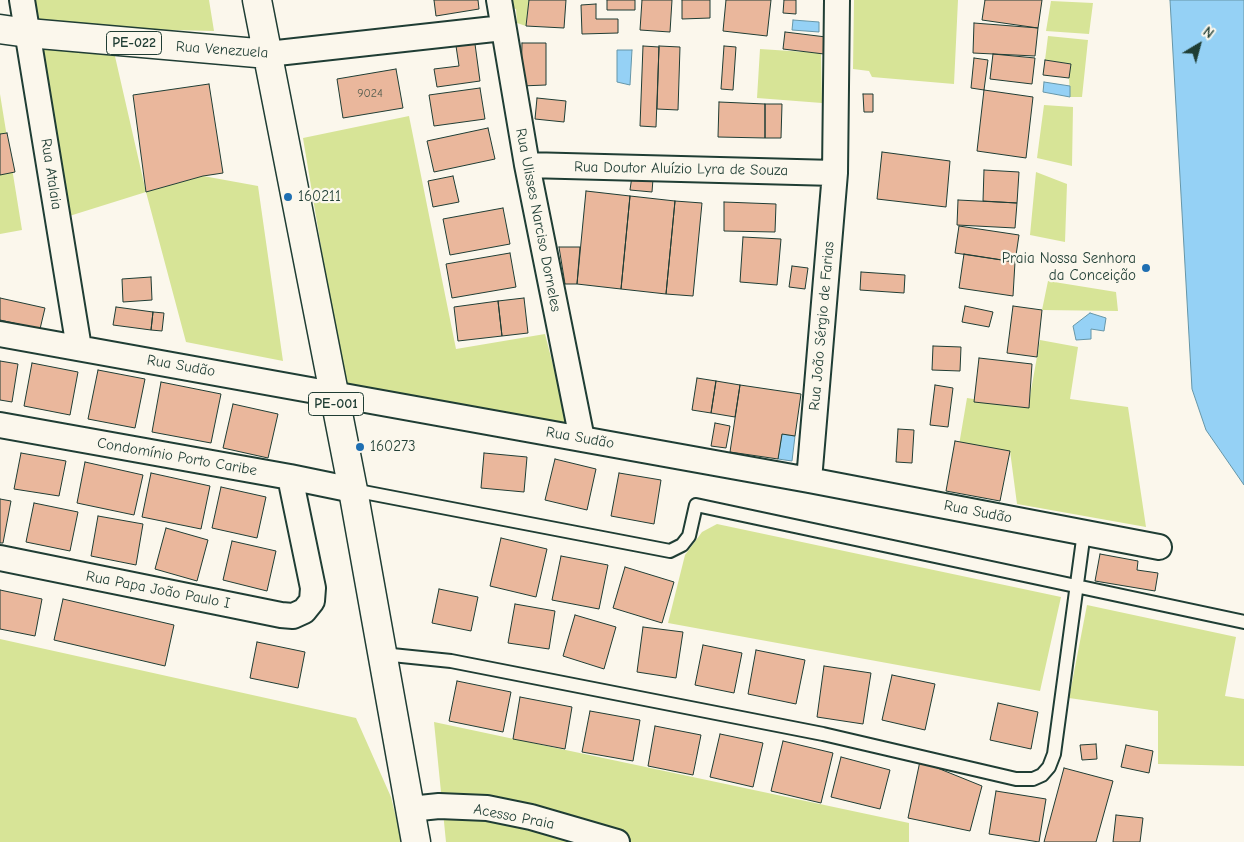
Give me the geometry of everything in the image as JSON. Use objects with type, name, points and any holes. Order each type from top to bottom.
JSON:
[{"type":"main road","name":"PE-001","points":[[257,0],[353,490],[416,842]]},
{"type":"main road","name":"Rua Venezuela","points":[[0,29],[268,54]]},
{"type":"street","name":"Rua Atalaia","points":[[22,0],[79,348]]},
{"type":"street","name":"Rua Ulisses Narciso Dorneles","points":[[499,0],[527,165],[582,439]]},
{"type":"street","name":"Rua João Sérgio de Farias","points":[[808,480],[835,173],[837,0]]},
{"type":"street","name":"Rua Venezuela","points":[[268,54],[503,28]]},
{"type":"street","name":"Rua Doutor Aluízio Lyra de Souza","points":[[527,165],[835,173]]},
{"type":"street","name":"Rua Sudão","points":[[0,334],[808,480],[1158,547]]},
{"type":"street","name":"Condomínio Porto Caribe","points":[[0,425],[353,490]]},
{"type":"street","name":"Rua Papa João Paulo I","points":[[0,558],[293,616],[304,611],[312,601],[312,588],[290,477]]},
{"type":"street","name":"Acesso Praia","points":[[410,809],[439,806],[486,808],[531,817],[617,842]]},
{"type":"lane","points":[[353,490],[670,552],[682,546],[689,536],[696,506],[1244,622]]},
{"type":"lane","points":[[382,654],[451,661],[823,734],[1016,778],[1033,779],[1042,775],[1049,767],[1054,754],[1084,532]]},
{"type":"green space","points":[[30,0],[209,0],[214,31],[35,27]]},
{"type":"green space","points":[[505,0],[529,0],[526,26],[517,23],[516,9],[506,7]]},
{"type":"green space","points":[[854,0],[958,0],[954,84],[872,77],[869,71],[853,69]]},
{"type":"green space","points":[[1051,1],[1093,3],[1089,34],[1046,31]]},
{"type":"green space","points":[[1048,36],[1088,40],[1082,97],[1070,97],[1069,78],[1071,64],[1045,60]]},
{"type":"green space","points":[[41,46],[114,52],[146,192],[63,218]]},
{"type":"green space","points":[[760,49],[821,53],[822,103],[757,98]]},
{"type":"green space","points":[[0,94],[22,230],[0,234]]},
{"type":"green space","points":[[1044,105],[1073,107],[1072,166],[1037,158]]},
{"type":"green space","points":[[409,116],[456,349],[545,334],[569,427],[344,385],[303,138]]},
{"type":"green space","points":[[1036,172],[1067,184],[1065,242],[1030,235]]},
{"type":"green space","points":[[203,176],[258,186],[283,361],[186,342],[146,192]]},
{"type":"green space","points":[[1048,281],[1116,292],[1118,311],[1042,310]]},
{"type":"green space","points":[[1040,340],[1078,347],[1070,399],[1128,407],[1146,527],[1017,504],[1010,451],[959,445],[967,398],[1028,407]]},
{"type":"green space","points":[[717,524],[1061,597],[1040,691],[668,623],[685,555],[702,532]]},
{"type":"green space","points":[[1087,605],[1236,637],[1225,696],[1244,699],[1244,766],[1158,764],[1158,711],[1069,698]]},
{"type":"green space","points":[[0,639],[356,718],[391,797],[402,842],[0,842]]},
{"type":"green space","points":[[434,722],[909,823],[909,842],[446,842]]},
{"type":"water","points":[[1170,0],[1244,0],[1244,485],[1206,430],[1192,389]]},
{"type":"water","points":[[793,20],[819,22],[819,32],[792,30]]},
{"type":"water","points":[[617,50],[632,50],[630,85],[617,82]]},
{"type":"water","points":[[1044,82],[1070,86],[1070,97],[1043,92]]},
{"type":"water","points":[[1090,313],[1106,318],[1104,331],[1091,329],[1091,339],[1076,340],[1073,326]]},
{"type":"water","points":[[782,434],[795,436],[792,461],[778,459]]},
{"type":"building","points":[[434,0],[478,0],[479,9],[436,16]]},
{"type":"building","points":[[529,0],[566,0],[564,28],[526,26]]},
{"type":"building","points":[[607,0],[635,0],[635,10],[607,10]]},
{"type":"building","points":[[642,0],[672,0],[670,32],[640,30]]},
{"type":"building","points":[[682,0],[710,0],[710,18],[682,19]]},
{"type":"building","points":[[726,0],[771,0],[767,36],[723,31]]},
{"type":"building","points":[[784,0],[796,0],[796,14],[783,13]]},
{"type":"building","points":[[985,0],[1042,0],[1038,28],[982,20]]},
{"type":"building","points":[[596,4],[596,19],[618,19],[618,33],[582,34],[581,5]]},
{"type":"building","points":[[974,23],[1038,28],[1035,56],[973,53]]},
{"type":"building","points":[[785,32],[826,37],[824,54],[783,49]]},
{"type":"building","points":[[522,43],[546,43],[546,85],[521,86]]},
{"type":"building","points":[[475,44],[480,81],[437,87],[434,69],[459,66],[456,46]]},
{"type":"building","points":[[643,46],[659,47],[656,127],[640,126]]},
{"type":"building","points":[[659,46],[680,47],[678,110],[657,109]]},
{"type":"building","points":[[724,46],[736,47],[733,90],[721,89]]},
{"type":"building","points":[[993,54],[1035,58],[1032,84],[990,79]]},
{"type":"building","points":[[974,58],[988,60],[984,90],[971,88]]},
{"type":"building","points":[[1045,60],[1071,64],[1069,78],[1043,75]]},
{"type":"building","points":[[396,69],[403,108],[343,118],[337,79]]},
{"type":"building","points":[[209,84],[223,173],[203,176],[146,192],[133,95]]},
{"type":"building","points":[[480,88],[485,119],[434,126],[429,95]]},
{"type":"building","points":[[984,90],[1033,97],[1026,158],[977,151]]},
{"type":"building","points":[[863,94],[873,94],[873,112],[864,112]]},
{"type":"building","points":[[537,98],[566,101],[564,122],[535,119]]},
{"type":"building","points":[[719,102],[765,104],[765,138],[718,137]]},
{"type":"building","points":[[765,104],[782,104],[781,138],[765,138]]},
{"type":"building","points":[[488,128],[495,159],[434,172],[427,141]]},
{"type":"building","points":[[7,133],[15,172],[0,175],[0,134]]},
{"type":"building","points":[[882,152],[950,161],[946,207],[877,199]]},
{"type":"building","points":[[984,170],[1019,172],[1017,203],[983,201]]},
{"type":"building","points":[[453,176],[459,202],[433,207],[428,181]]},
{"type":"building","points":[[632,176],[653,179],[652,192],[630,190]]},
{"type":"building","points":[[586,191],[630,196],[621,289],[577,284]]},
{"type":"building","points":[[630,196],[675,201],[666,294],[621,289]]},
{"type":"building","points":[[958,200],[1017,203],[1015,228],[957,225]]},
{"type":"building","points":[[675,201],[702,203],[693,296],[666,294]]},
{"type":"building","points":[[724,202],[776,204],[775,232],[724,231]]},
{"type":"building","points":[[503,208],[510,244],[450,255],[443,219]]},
{"type":"building","points":[[959,226],[1019,235],[1015,262],[955,253]]},
{"type":"building","points":[[743,237],[781,239],[777,285],[740,282]]},
{"type":"building","points":[[559,247],[580,247],[577,284],[565,284]]},
{"type":"building","points":[[510,253],[516,287],[452,298],[446,264]]},
{"type":"building","points":[[964,254],[1015,262],[1013,296],[959,288]]},
{"type":"building","points":[[792,266],[808,268],[805,289],[789,287]]},
{"type":"building","points":[[861,272],[905,275],[904,293],[860,290]]},
{"type":"building","points":[[151,277],[152,300],[123,302],[122,279]]},
{"type":"building","points":[[0,298],[45,308],[40,329],[0,320]]},
{"type":"building","points":[[524,298],[528,333],[502,336],[498,301]]},
{"type":"building","points":[[498,301],[502,336],[458,341],[454,307]]},
{"type":"building","points":[[965,306],[993,312],[989,327],[962,322]]},
{"type":"building","points":[[1013,306],[1042,310],[1037,357],[1007,353]]},
{"type":"building","points":[[116,307],[153,312],[151,330],[113,325]]},
{"type":"building","points":[[153,312],[164,313],[162,331],[151,330]]},
{"type":"building","points":[[933,346],[961,347],[960,371],[932,370]]},
{"type":"building","points":[[979,358],[1032,364],[1029,408],[974,402]]},
{"type":"building","points":[[0,361],[18,364],[12,402],[0,400]]},
{"type":"building","points":[[32,363],[78,372],[70,415],[24,406]]},
{"type":"building","points":[[98,370],[145,379],[135,428],[88,419]]},
{"type":"building","points":[[697,378],[716,381],[711,413],[692,410]]},
{"type":"building","points":[[716,381],[740,385],[735,417],[711,413]]},
{"type":"building","points":[[161,382],[221,394],[211,443],[152,432]]},
{"type":"building","points":[[740,385],[801,394],[795,436],[782,434],[778,459],[730,452]]},
{"type":"building","points":[[935,385],[953,388],[948,427],[930,425]]},
{"type":"building","points":[[233,404],[278,414],[268,458],[223,448]]},
{"type":"building","points":[[715,423],[730,426],[726,448],[711,446]]},
{"type":"building","points":[[898,429],[914,430],[912,463],[896,462]]},
{"type":"building","points":[[955,441],[1010,451],[1000,501],[946,491]]},
{"type":"building","points":[[21,453],[66,461],[59,496],[14,489]]},
{"type":"building","points":[[484,453],[527,457],[524,492],[481,488]]},
{"type":"building","points":[[555,459],[596,469],[587,510],[545,500]]},
{"type":"building","points":[[85,462],[143,475],[134,515],[77,503]]},
{"type":"building","points":[[151,473],[210,486],[201,529],[142,517]]},
{"type":"building","points":[[619,473],[661,480],[654,524],[611,516]]},
{"type":"building","points":[[221,487],[266,497],[257,538],[212,528]]},
{"type":"building","points":[[0,499],[11,501],[3,543],[0,543]]},
{"type":"building","points":[[34,503],[78,512],[70,551],[26,542]]},
{"type":"building","points":[[98,516],[143,524],[136,565],[91,556]]},
{"type":"building","points":[[166,528],[208,540],[197,581],[155,569]]},
{"type":"building","points":[[501,538],[547,549],[536,597],[490,586]]},
{"type":"building","points":[[232,541],[276,551],[267,591],[223,580]]},
{"type":"building","points":[[1100,554],[1138,561],[1137,570],[1158,573],[1155,591],[1095,581]]},
{"type":"building","points":[[561,556],[608,565],[599,609],[552,600]]},
{"type":"building","points":[[625,567],[674,582],[662,623],[613,608]]},
{"type":"building","points":[[439,589],[478,597],[471,631],[432,623]]},
{"type":"building","points":[[0,590],[42,599],[35,636],[0,629]]},
{"type":"building","points":[[63,599],[174,625],[165,666],[54,640]]},
{"type":"building","points":[[515,604],[555,611],[549,649],[508,643]]},
{"type":"building","points":[[575,615],[616,627],[604,669],[563,656]]},
{"type":"building","points":[[643,627],[683,632],[676,678],[637,672]]},
{"type":"building","points":[[257,642],[305,652],[298,688],[250,678]]},
{"type":"building","points":[[703,645],[742,653],[734,693],[695,685]]},
{"type":"building","points":[[756,650],[805,660],[796,704],[748,694]]},
{"type":"building","points":[[824,666],[871,673],[863,724],[817,717]]},
{"type":"building","points":[[892,675],[935,684],[925,730],[882,720]]},
{"type":"building","points":[[457,681],[511,692],[503,732],[449,721]]},
{"type":"building","points":[[520,697],[572,707],[565,749],[513,739]]},
{"type":"building","points":[[998,703],[1038,712],[1031,749],[990,740]]},
{"type":"building","points":[[590,711],[640,720],[633,761],[582,752]]},
{"type":"building","points":[[655,726],[701,735],[693,775],[648,766]]},
{"type":"building","points":[[720,734],[763,743],[753,787],[710,777]]},
{"type":"building","points":[[783,741],[833,753],[821,803],[771,791]]},
{"type":"building","points":[[1096,744],[1097,759],[1082,760],[1080,745]]},
{"type":"building","points":[[1126,745],[1153,751],[1149,773],[1121,767]]},
{"type":"building","points":[[841,757],[890,770],[880,809],[831,797]]},
{"type":"building","points":[[920,761],[982,786],[970,831],[908,818]]},
{"type":"building","points":[[1064,768],[1113,781],[1096,842],[1044,842]]},
{"type":"building","points":[[996,791],[1046,799],[1039,842],[989,834]]},
{"type":"building","points":[[1116,815],[1143,818],[1140,842],[1113,842]]},
{"type":"place","name":"160211","points":[[288,197]]},
{"type":"place","name":"Praia Nossa Senhora da Conceição","points":[[1146,268]]},
{"type":"place","name":"160273","points":[[360,447]]}]
